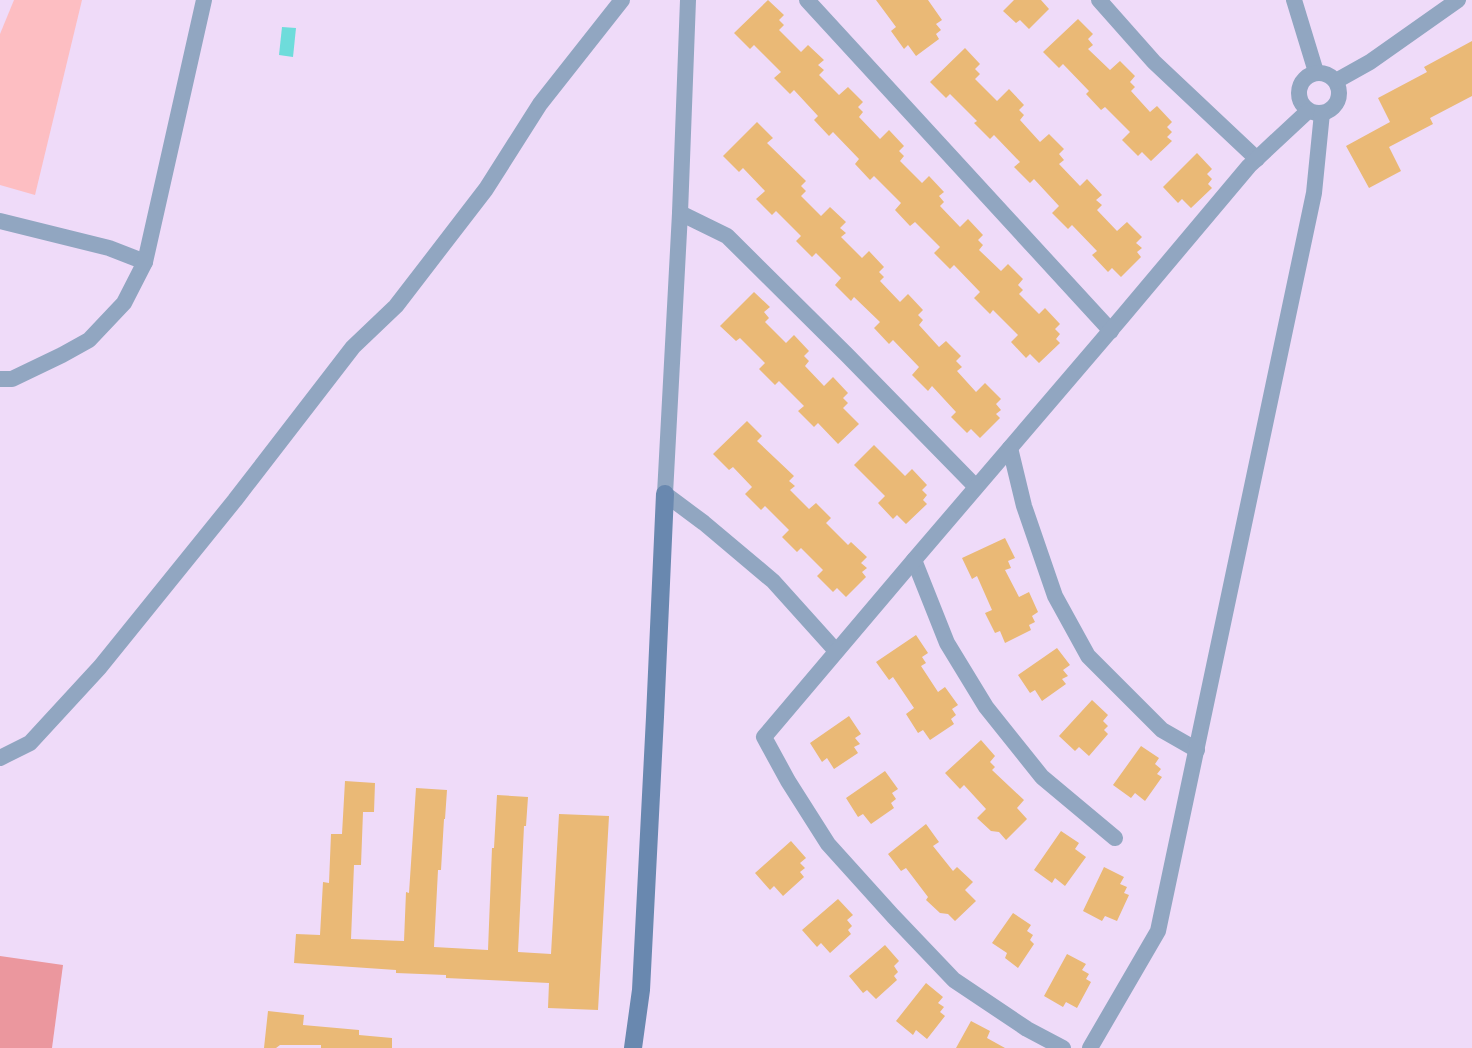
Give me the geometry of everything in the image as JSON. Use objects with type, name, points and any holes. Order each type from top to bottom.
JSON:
[{"type":"street","points":[[0,378],[12,379],[62,355],[88,339],[124,303],[145,262],[204,0]]},
{"type":"street","points":[[0,758],[30,742],[100,667],[235,500],[353,347],[396,306],[486,189],[540,104],[622,0]]},
{"type":"street","points":[[633,1048],[641,979],[655,717],[680,213],[688,0]]},
{"type":"street","points":[[807,0],[1111,331]]},
{"type":"street","points":[[1099,0],[1154,62],[1257,159]]},
{"type":"street","points":[[1294,0],[1316,72]]},
{"type":"street","points":[[1336,81],[1370,62],[1458,0]]},
{"type":"street","points":[[1316,72],[1325,73],[1336,81],[1339,94],[1334,106],[1328,111],[1315,112],[1303,106],[1300,101],[1299,87],[1306,76],[1316,72]]},
{"type":"street","points":[[1063,1048],[1027,1029],[954,980],[828,844],[764,737],[1111,331],[1241,175],[1257,159],[1315,112]]},
{"type":"street","points":[[1090,1048],[1158,932],[1314,193],[1315,112]]},
{"type":"street","points":[[680,213],[727,236],[976,487]]},
{"type":"street","points":[[0,221],[108,248],[145,262]]},
{"type":"street","points":[[1010,448],[1024,506],[1054,596],[1088,656],[1162,730],[1197,750]]},
{"type":"street","points":[[665,494],[704,523],[773,581],[836,651]]},
{"type":"street","points":[[914,560],[947,643],[986,707],[1042,777],[1115,838]]},
{"type":"shaded area","points":[[14,0],[82,0],[35,195],[0,185],[0,34]]},
{"type":"shaded area","points":[[282,27],[296,28],[293,57],[279,55]]},
{"type":"shaded area","points":[[0,956],[63,965],[52,1048],[0,1048]]},
{"type":"building","points":[[768,0],[784,15],[779,20],[784,25],[779,30],[801,52],[808,45],[824,60],[818,65],[824,70],[819,75],[839,95],[848,87],[863,102],[858,107],[863,112],[859,117],[880,139],[889,130],[904,146],[899,151],[904,156],[900,161],[922,183],[929,176],[944,192],[939,196],[944,202],[940,206],[960,227],[968,219],[983,235],[978,240],[983,245],[979,250],[1001,271],[1008,264],[1023,279],[1018,285],[1023,290],[1019,294],[1039,314],[1045,308],[1060,324],[1055,329],[1060,334],[1056,339],[1060,343],[1039,363],[1030,354],[1026,358],[1011,342],[1018,335],[993,310],[990,314],[974,298],[980,292],[954,265],[950,269],[934,253],[940,247],[915,222],[910,226],[895,210],[901,203],[874,176],[870,180],[855,164],[859,159],[833,132],[829,136],[814,120],[818,116],[794,90],[790,94],[774,78],[781,72],[754,45],[750,49],[734,33]]},
{"type":"building","points":[[876,0],[928,0],[942,20],[936,24],[941,30],[936,34],[939,39],[916,56],[908,45],[904,49],[891,31],[896,27]]},
{"type":"building","points":[[1014,0],[1041,0],[1049,9],[1029,29],[1020,20],[1016,23],[1003,11]]},
{"type":"building","points":[[1078,19],[1093,34],[1088,39],[1093,45],[1088,49],[1110,70],[1120,61],[1135,76],[1130,82],[1135,87],[1131,91],[1150,112],[1157,106],[1172,122],[1167,127],[1172,132],[1167,137],[1172,141],[1151,161],[1142,152],[1138,156],[1122,140],[1130,132],[1105,107],[1101,110],[1086,94],[1089,91],[1063,64],[1059,68],[1043,52]]},
{"type":"building","points":[[1472,41],[1472,96],[1430,118],[1433,124],[1389,147],[1401,171],[1369,188],[1346,146],[1390,122],[1378,98],[1427,72],[1424,67]]},
{"type":"building","points":[[965,48],[980,64],[975,69],[980,74],[975,79],[997,101],[1009,89],[1024,105],[1019,110],[1024,115],[1020,120],[1040,142],[1049,134],[1064,149],[1059,154],[1064,160],[1059,164],[1080,186],[1087,179],[1102,195],[1096,200],[1102,205],[1097,210],[1117,231],[1127,222],[1142,237],[1136,243],[1142,248],[1137,252],[1141,257],[1121,277],[1112,268],[1108,272],[1092,255],[1097,251],[1072,225],[1068,229],[1052,213],[1059,206],[1034,179],[1030,183],[1014,167],[1020,162],[994,135],[990,139],[974,123],[977,121],[950,94],[946,98],[930,82]]},
{"type":"building","points":[[757,122],[773,138],[767,143],[806,181],[801,186],[806,191],[801,196],[821,216],[830,207],[846,222],[840,228],[846,233],[841,237],[862,258],[869,251],[884,267],[879,272],[884,277],[880,281],[900,302],[908,294],[923,310],[918,315],[923,320],[919,325],[939,347],[946,341],[961,356],[956,361],[962,367],[957,371],[976,392],[985,383],[1001,399],[996,404],[1001,410],[996,414],[1000,418],[980,438],[971,429],[967,433],[951,417],[956,412],[932,386],[928,391],[912,375],[919,367],[893,340],[889,344],[874,328],[880,322],[854,297],[851,301],[835,285],[841,278],[816,253],[812,257],[796,241],[801,236],[776,211],[772,215],[756,199],[765,191],[743,168],[739,172],[723,156]]},
{"type":"building","points":[[1197,153],[1212,169],[1207,174],[1212,179],[1208,184],[1212,188],[1191,208],[1182,199],[1178,203],[1163,187]]},
{"type":"building","points":[[754,292],[770,307],[764,312],[769,318],[765,322],[786,343],[794,335],[809,351],[804,356],[809,361],[805,366],[824,386],[833,377],[848,393],[843,398],[848,403],[843,408],[859,424],[838,444],[818,423],[814,427],[798,411],[804,406],[779,381],[775,385],[759,369],[765,363],[740,338],[736,341],[720,326]]},
{"type":"building","points":[[747,421],[762,436],[757,441],[794,476],[789,481],[795,486],[790,490],[809,509],[816,503],[831,518],[826,523],[848,545],[851,542],[867,557],[861,563],[867,568],[862,572],[866,577],[846,597],[837,588],[833,592],[817,576],[823,570],[801,548],[797,552],[782,537],[789,530],[765,506],[761,510],[745,494],[752,487],[733,467],[729,470],[713,454]]},
{"type":"building","points":[[874,445],[905,476],[912,469],[927,485],[922,490],[927,495],[923,500],[927,504],[906,524],[897,515],[893,519],[878,503],[885,496],[854,465]]},
{"type":"building","points":[[1005,538],[1015,558],[1008,561],[1011,568],[1005,570],[1019,597],[1029,592],[1038,612],[1032,616],[1035,622],[1029,625],[1031,630],[1005,643],[1000,631],[995,633],[985,613],[992,610],[977,576],[972,579],[962,558]]},
{"type":"building","points":[[916,635],[928,653],[922,657],[926,663],[921,666],[938,692],[945,687],[958,705],[952,709],[956,715],[951,719],[954,724],[930,740],[923,730],[918,733],[906,714],[914,708],[893,677],[889,680],[876,662]]},
{"type":"building","points":[[1057,648],[1070,665],[1063,670],[1068,676],[1062,679],[1066,684],[1042,701],[1035,690],[1030,693],[1018,675]]},
{"type":"building","points":[[1092,700],[1108,715],[1103,721],[1108,726],[1104,730],[1108,734],[1089,756],[1079,747],[1075,751],[1059,736]]},
{"type":"building","points":[[849,716],[861,734],[855,738],[860,744],[854,747],[858,753],[834,769],[827,758],[822,762],[810,743]]},
{"type":"building","points":[[981,740],[995,756],[990,762],[995,767],[992,770],[1024,800],[1017,808],[1027,819],[1006,840],[999,832],[991,831],[977,818],[986,809],[964,785],[960,789],[945,773]]},
{"type":"building","points":[[1141,746],[1159,758],[1155,764],[1161,769],[1157,774],[1162,777],[1145,801],[1135,793],[1131,798],[1113,785]]},
{"type":"building","points":[[885,771],[898,789],[892,793],[896,799],[891,803],[894,808],[871,824],[863,814],[858,817],[846,798]]},
{"type":"building","points":[[345,781],[375,783],[374,812],[363,812],[361,865],[354,865],[351,939],[404,941],[406,892],[409,893],[416,788],[447,790],[441,870],[438,870],[434,947],[488,950],[492,848],[494,848],[497,795],[528,797],[526,826],[524,826],[518,952],[551,954],[559,814],[609,816],[598,1010],[548,1008],[549,983],[446,978],[446,975],[396,973],[396,970],[294,963],[296,934],[320,935],[323,882],[329,883],[331,834],[342,834]]},
{"type":"building","points":[[926,824],[939,842],[933,846],[953,871],[957,867],[973,882],[965,890],[976,901],[955,921],[948,914],[940,913],[926,900],[928,897],[906,868],[901,871],[888,854]]},
{"type":"building","points":[[1061,831],[1079,843],[1075,849],[1086,857],[1065,886],[1055,878],[1052,883],[1034,870]]},
{"type":"building","points":[[791,841],[806,858],[800,863],[805,868],[800,872],[804,877],[783,896],[774,886],[770,890],[755,873]]},
{"type":"building","points":[[1104,867],[1124,877],[1120,884],[1127,887],[1124,893],[1129,895],[1117,921],[1105,916],[1102,921],[1083,911]]},
{"type":"building","points":[[838,899],[853,915],[847,920],[852,926],[848,930],[851,934],[830,953],[821,943],[817,947],[802,930]]},
{"type":"building","points":[[1013,913],[1031,925],[1027,931],[1033,935],[1030,940],[1034,944],[1018,968],[1005,958],[1007,953],[992,943]]},
{"type":"building","points":[[885,945],[899,961],[894,966],[898,972],[894,976],[897,980],[876,999],[867,990],[863,993],[849,976]]},
{"type":"building","points":[[1067,954],[1086,964],[1082,970],[1089,974],[1086,979],[1091,982],[1077,1008],[1066,1002],[1063,1007],[1044,996]]},
{"type":"building","points":[[926,983],[943,997],[938,1003],[944,1007],[940,1012],[945,1016],[927,1039],[916,1030],[913,1035],[896,1021]]},
{"type":"building","points":[[268,1011],[304,1015],[303,1025],[359,1030],[359,1035],[392,1038],[392,1048],[321,1048],[321,1045],[280,1045],[276,1048],[264,1048]]},
{"type":"building","points":[[971,1021],[990,1031],[987,1038],[1005,1048],[956,1048]]}]
